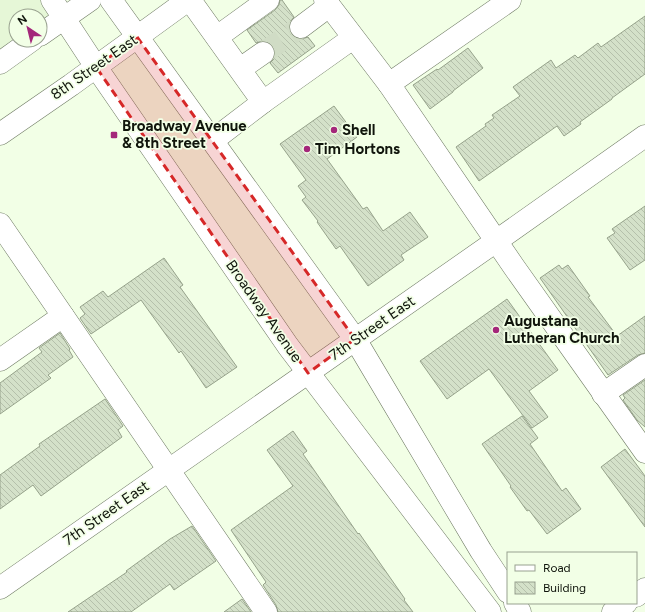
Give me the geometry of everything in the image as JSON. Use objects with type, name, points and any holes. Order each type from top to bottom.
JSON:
[{"type":"main road","name":"Broadway Avenue","points":[[52,0],[96,67],[308,373],[329,398],[490,612]]},
{"type":"main road","points":[[48,29],[90,0]]},
{"type":"main road","points":[[111,0],[355,339],[481,551],[507,590]]},
{"type":"main road","points":[[189,0],[217,36],[263,102]]},
{"type":"main road","name":"8th Street East","points":[[0,134],[189,0]]},
{"type":"main road","points":[[217,36],[268,0]]},
{"type":"main road","points":[[389,84],[510,0]]},
{"type":"main road","points":[[301,27],[327,3],[389,84],[496,241],[645,452]]},
{"type":"main road","points":[[212,141],[263,102],[353,38]]},
{"type":"main road","points":[[0,63],[21,48]]},
{"type":"main road","points":[[240,69],[263,53]]},
{"type":"main road","name":"7th Street East","points":[[0,588],[645,136]]},
{"type":"main road","points":[[0,224],[266,612]]},
{"type":"main road","points":[[0,360],[63,316]]},
{"type":"main road","points":[[603,394],[645,365]]},
{"type":"main road","points":[[613,612],[625,604]]},
{"type":"highlighted area","points":[[137,37],[355,339],[308,373],[96,67]]},
{"type":"shaded area","points":[[0,0],[52,0],[64,17],[48,29],[48,8],[8,8],[8,48],[10,48],[0,63]]},
{"type":"building","points":[[280,0],[282,0],[294,17],[290,22],[289,28],[291,35],[302,39],[308,37],[315,46],[278,73],[270,63],[274,59],[275,52],[273,46],[269,42],[262,41],[256,43],[247,30],[275,10],[279,5]]},
{"type":"building","points":[[645,16],[645,74],[580,122],[581,124],[564,136],[557,126],[479,181],[456,147],[486,126],[485,124],[494,118],[492,115],[520,96],[513,87],[551,60],[556,68],[575,55],[578,58],[598,43],[601,47]]},
{"type":"building","points":[[468,48],[483,68],[430,109],[413,85],[437,69],[438,70]]},
{"type":"building","points":[[334,106],[357,137],[327,159],[363,209],[367,207],[383,231],[410,212],[428,237],[401,255],[404,260],[368,286],[340,246],[336,249],[302,200],[306,197],[298,186],[306,180],[280,144]]},
{"type":"building","points":[[645,206],[645,260],[630,270],[607,238],[615,233],[612,229]]},
{"type":"building","points":[[164,258],[183,285],[180,287],[237,367],[206,388],[181,351],[179,353],[141,300],[91,334],[80,318],[85,314],[80,307],[103,291],[108,297]]},
{"type":"building","points":[[559,265],[562,269],[568,265],[590,296],[588,297],[617,336],[645,316],[645,353],[638,355],[608,375],[540,278]]},
{"type":"building","name":"Augustana Lutheran Church","points":[[507,299],[558,370],[529,391],[548,417],[532,428],[489,369],[447,399],[420,361]]},
{"type":"building","points":[[60,333],[73,357],[48,375],[51,378],[0,414],[0,383],[42,352],[39,348]]},
{"type":"building","points":[[645,380],[645,427],[637,420],[623,400],[625,398],[623,395]]},
{"type":"building","points":[[105,399],[123,426],[118,430],[122,437],[41,496],[33,485],[0,509],[0,475],[40,446],[39,444]]},
{"type":"building","points":[[522,416],[538,438],[530,444],[562,491],[566,488],[581,509],[547,534],[529,510],[527,511],[482,444]]},
{"type":"building","points":[[293,431],[307,451],[303,454],[413,612],[278,612],[276,605],[263,585],[266,582],[231,530],[293,486],[267,450]]},
{"type":"building","points":[[625,449],[645,476],[645,527],[601,467]]},
{"type":"building","points":[[192,526],[216,561],[174,590],[170,584],[131,612],[68,612],[127,572],[126,571],[170,539]]},
{"type":"building","points":[[242,599],[251,612],[224,612]]},
{"type":"tunnel","points":[[263,53],[301,27]]},
{"type":"place","name":"Shell","points":[[334,130]]},
{"type":"place","name":"Broadway Avenue & 8th Street","points":[[114,135]]},
{"type":"place","name":"Tim Hortons","points":[[307,149]]},
{"type":"place","name":"Augustana Lutheran Church","points":[[496,330]]}]
